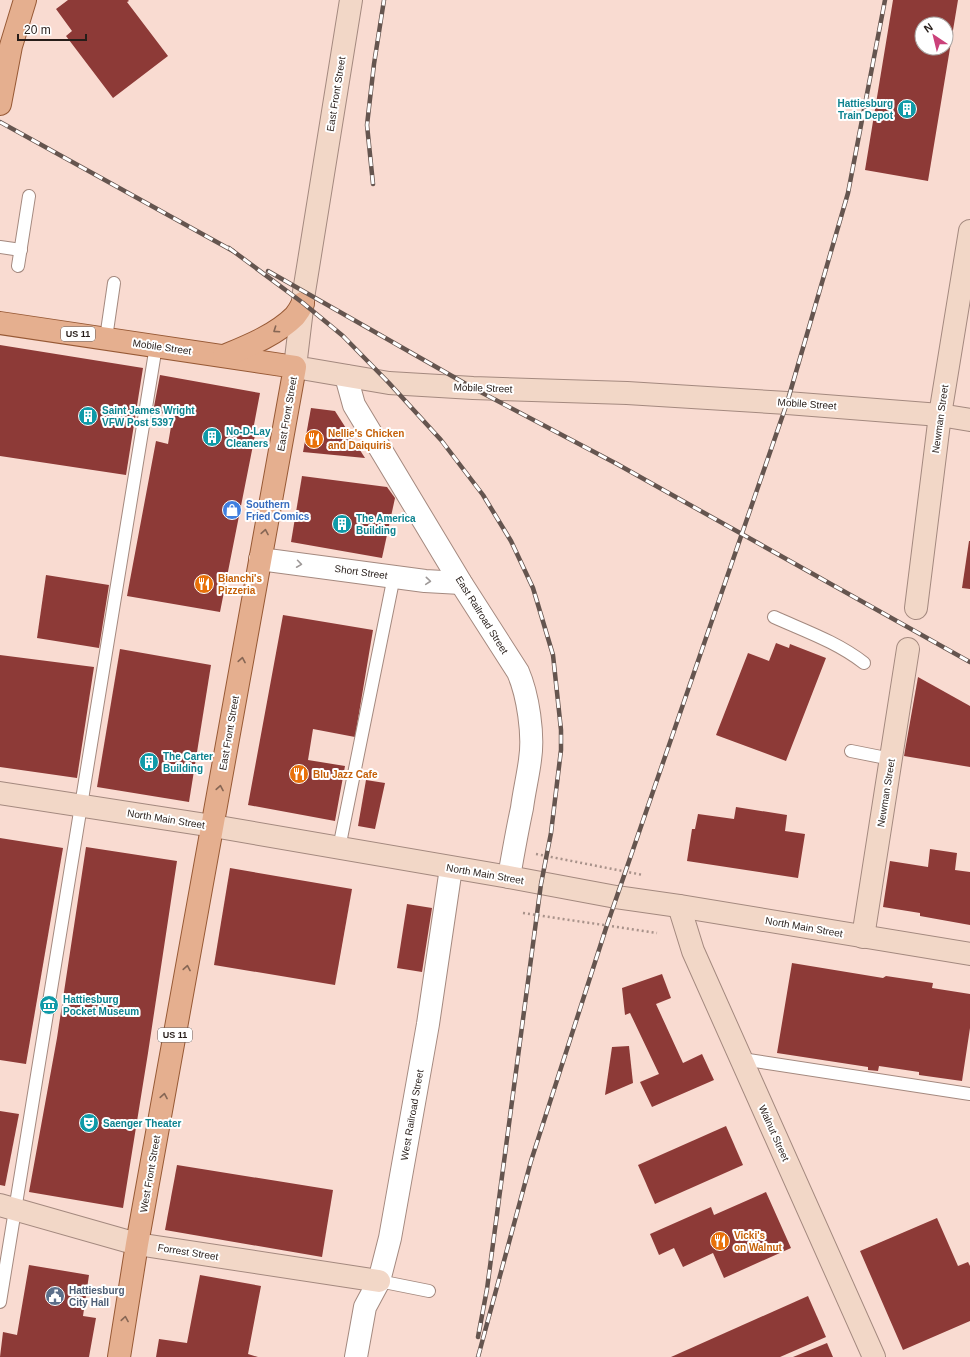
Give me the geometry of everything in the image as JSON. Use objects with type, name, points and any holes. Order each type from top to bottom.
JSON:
[{"type":"main road","points":[[0,104],[11,46],[25,0]]},
{"type":"main road","points":[[224,356],[256,342],[276,330],[296,315],[303,303]]},
{"type":"main road","name":"Mobile Street","points":[[0,323],[295,367]]},
{"type":"main road","name":"East Front Street","points":[[213,826],[295,367]]},
{"type":"main road","name":"West Front Street","points":[[119,1357],[137,1244],[213,826]]},
{"type":"street","name":"East Front Street","points":[[295,367],[304,292],[351,0]]},
{"type":"street","name":"Newman Street","points":[[916,608],[940,415],[970,231]]},
{"type":"street","name":"Mobile Street","points":[[295,367],[389,383],[787,403],[940,415],[970,420]]},
{"type":"street","name":"East Railroad Street","points":[[346,376],[354,405],[461,583],[518,672],[522,681],[527,702],[531,739],[531,759],[509,877]]},
{"type":"street","name":"Short Street","points":[[260,559],[425,581],[461,583]]},
{"type":"street","name":"Newman Street","points":[[863,937],[908,649]]},
{"type":"street","name":"North Main Street","points":[[0,793],[213,826],[616,897],[970,954]]},
{"type":"street","name":"West Railroad Street","points":[[356,1357],[364,1307],[379,1281],[390,1238],[428,1024],[451,868]]},
{"type":"street","name":"Walnut Street","points":[[679,906],[693,950],[874,1357]]},
{"type":"street","name":"Forrest Street","points":[[7,1207],[137,1244],[379,1281]]},
{"type":"lane","points":[[18,266],[29,196]]},
{"type":"lane","points":[[0,247],[21,250]]},
{"type":"lane","points":[[106,338],[114,283]]},
{"type":"lane","points":[[0,1302],[7,1207],[81,806],[156,346]]},
{"type":"lane","points":[[339,848],[394,576]]},
{"type":"lane","points":[[774,617],[838,646],[864,663]]},
{"type":"lane","points":[[851,751],[891,759]]},
{"type":"lane","points":[[742,1059],[970,1094]]},
{"type":"lane","points":[[379,1281],[429,1291]]},
{"type":"path","points":[[534,854],[643,875]]},
{"type":"path","points":[[522,913],[657,933]]},
{"type":"building","points":[[68,0],[128,0],[129,1],[127,2],[168,56],[113,98],[66,36],[72,31],[56,9]]},
{"type":"building","name":"Hattiesburg Train Depot","points":[[893,0],[958,0],[954,24],[954,16],[914,16],[914,56],[949,56],[928,181],[865,170]]},
{"type":"building","name":"Saint James Wright VFW Post 5397","points":[[0,345],[143,368],[126,475],[0,456]]},
{"type":"building","points":[[160,375],[260,393],[253,430],[256,430],[220,612],[127,596],[156,441],[168,444],[173,415],[153,412]]},
{"type":"building","points":[[311,408],[335,411],[365,458],[303,452]]},
{"type":"building","name":"The America Building","points":[[302,476],[387,487],[395,498],[382,558],[291,542]]},
{"type":"building","points":[[970,541],[970,589],[962,588]]},
{"type":"building","points":[[46,575],[109,585],[99,648],[37,638]]},
{"type":"building","points":[[283,615],[373,630],[355,737],[313,729],[308,760],[345,766],[335,821],[248,805]]},
{"type":"building","points":[[776,643],[789,648],[790,644],[826,658],[786,761],[716,735],[748,653],[769,661]]},
{"type":"building","points":[[120,649],[211,665],[189,802],[97,787]]},
{"type":"building","points":[[0,655],[94,667],[77,778],[0,767]]},
{"type":"building","points":[[918,677],[970,706],[970,767],[904,756]]},
{"type":"building","points":[[366,780],[385,783],[375,829],[358,826]]},
{"type":"building","points":[[736,807],[787,815],[785,831],[805,834],[798,878],[687,861],[692,829],[695,829],[698,814],[734,819]]},
{"type":"building","points":[[0,838],[63,848],[26,1064],[0,1060]]},
{"type":"building","points":[[86,847],[177,861],[123,1208],[29,1192],[57,1038]]},
{"type":"building","points":[[930,849],[957,853],[955,870],[970,872],[970,925],[920,916],[920,913],[883,907],[890,861],[928,867]]},
{"type":"building","points":[[230,868],[352,889],[335,985],[214,965]]},
{"type":"building","points":[[407,904],[432,908],[422,972],[397,968]]},
{"type":"building","points":[[792,963],[883,978],[886,976],[933,983],[932,988],[970,994],[970,1028],[962,1081],[919,1075],[919,1072],[879,1066],[878,1071],[868,1070],[868,1067],[777,1053]]},
{"type":"building","points":[[662,974],[671,998],[656,1004],[683,1063],[702,1054],[714,1080],[652,1107],[640,1082],[659,1074],[630,1013],[625,1015],[622,988]]},
{"type":"building","points":[[629,1046],[633,1083],[605,1095],[612,1047]]},
{"type":"building","points":[[0,1111],[19,1114],[5,1186],[0,1185]]},
{"type":"building","points":[[726,1126],[743,1165],[655,1204],[638,1165]]},
{"type":"building","points":[[177,1165],[333,1190],[322,1257],[165,1230]]},
{"type":"building","name":"Vicki's on Walnut","points":[[766,1192],[791,1248],[724,1278],[713,1253],[683,1267],[674,1248],[659,1255],[650,1234],[711,1207],[714,1215]]},
{"type":"building","points":[[937,1218],[958,1266],[968,1262],[970,1266],[970,1321],[903,1350],[860,1251]]},
{"type":"building","name":"Hattiesburg City Hall","points":[[29,1265],[89,1275],[83,1316],[96,1318],[89,1357],[0,1357],[3,1332],[17,1335]]},
{"type":"building","points":[[200,1275],[261,1286],[248,1354],[258,1357],[156,1357],[159,1339],[187,1343]]},
{"type":"building","points":[[808,1296],[826,1337],[780,1357],[671,1357]]},
{"type":"building","points":[[827,1343],[833,1357],[793,1357]]},
{"type":"railway","points":[[373,184],[367,125],[374,64],[384,0]]},
{"type":"railway","points":[[478,1357],[531,1161],[607,925],[787,403],[848,193],[885,0]]},
{"type":"railway","points":[[0,122],[233,251]]},
{"type":"railway","points":[[229,248],[303,303],[343,336],[389,383],[441,440],[483,495],[511,541],[533,588],[553,655],[561,730],[561,750],[551,833],[541,884],[487,1289],[478,1337]]},
{"type":"railway","points":[[268,271],[473,388],[617,464],[970,662]]},
{"type":"place","name":"Hattiesburg Train Depot","points":[[907,109]]},
{"type":"place","name":"Saint James Wright VFW Post 5397","points":[[88,416]]},
{"type":"place","name":"No-D-Lay Cleaners","points":[[212,437]]},
{"type":"place","name":"Nellie's Chicken and Daiquiris","points":[[314,439]]},
{"type":"place","name":"Southern Fried Comics","points":[[232,510]]},
{"type":"place","name":"The America Building","points":[[342,524]]},
{"type":"place","name":"Bianchi's Pizzeria","points":[[204,584]]},
{"type":"place","name":"The Carter Building","points":[[149,762]]},
{"type":"place","name":"Blu Jazz Cafe","points":[[299,774]]},
{"type":"place","name":"Hattiesburg Pocket Museum","points":[[49,1005]]},
{"type":"place","name":"Saenger Theater","points":[[89,1123]]},
{"type":"place","name":"Vicki's on Walnut","points":[[720,1241]]},
{"type":"place","name":"Hattiesburg City Hall","points":[[55,1296]]}]
